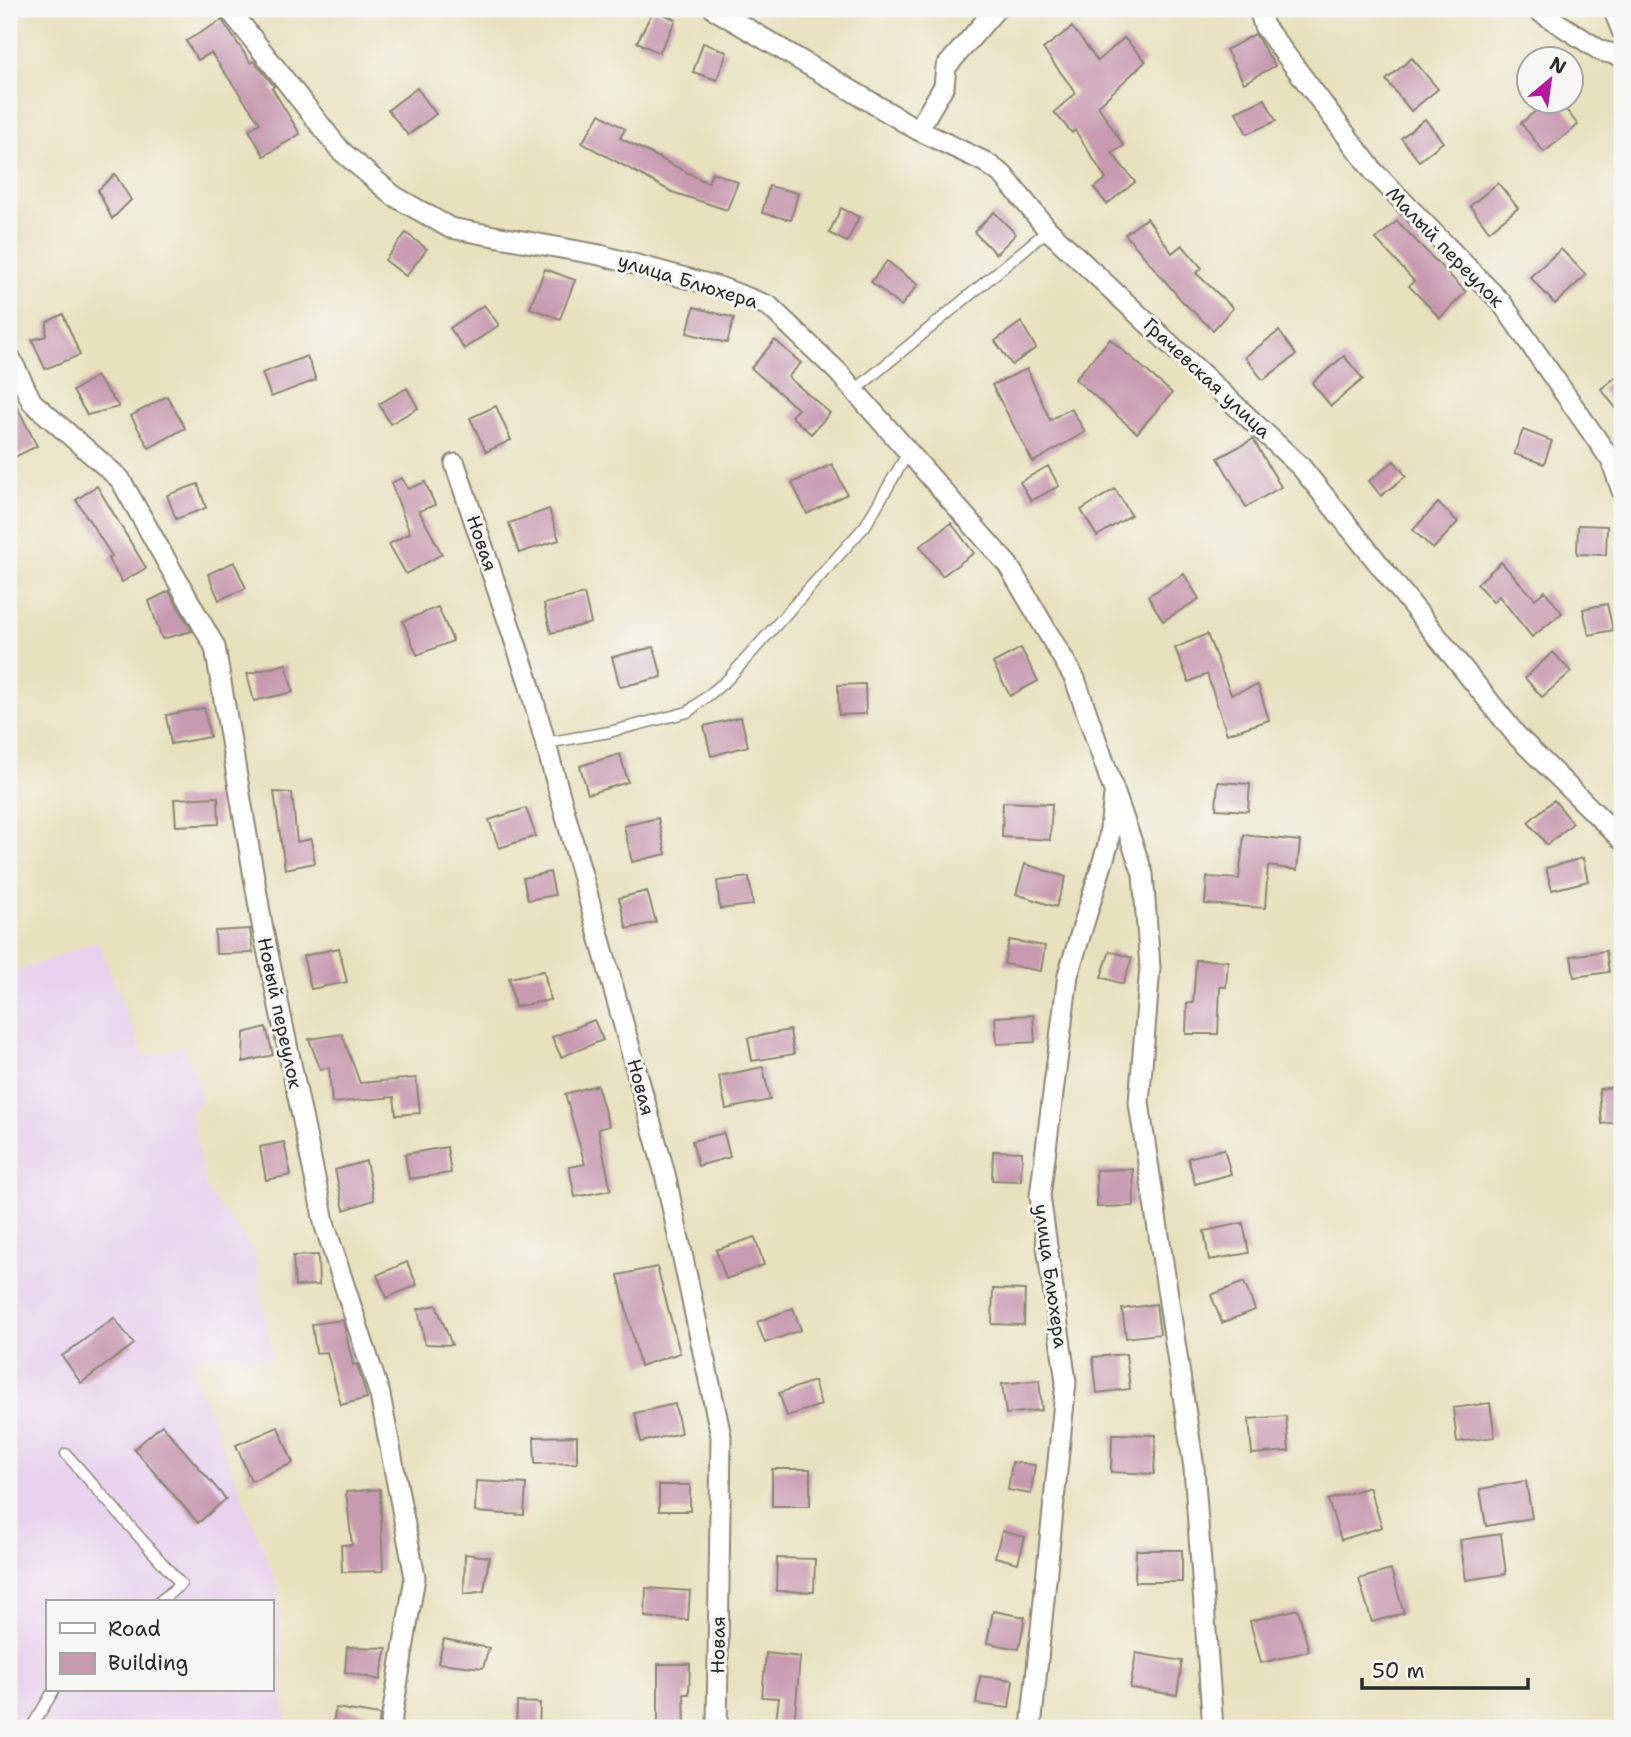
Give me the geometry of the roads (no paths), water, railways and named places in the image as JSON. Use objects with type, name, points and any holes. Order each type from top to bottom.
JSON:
[{"type":"street","name":"улица Блюхера","points":[[229,9],[340,149],[394,196],[450,228],[600,255],[719,287],[769,306],[838,372],[1008,565],[1075,679],[1143,874],[1150,967],[1139,1103],[1194,1468],[1213,1728]]},
{"type":"street","name":"Грачевская улица","points":[[714,9],[918,130],[985,162],[1003,175],[1048,230],[1301,467],[1517,736],[1622,840]]},
{"type":"street","points":[[918,130],[944,86],[946,67],[996,9]]},
{"type":"street","name":"Малый переулок","points":[[1259,9],[1264,26],[1374,172],[1501,302],[1611,460],[1622,491]]},
{"type":"street","points":[[1536,9],[1601,51],[1622,56]]},
{"type":"street","points":[[1613,9],[1622,31]]},
{"type":"street","name":"Новый переулок","points":[[9,355],[32,402],[120,479],[215,647],[263,930],[325,1226],[380,1395],[415,1577],[390,1728]]},
{"type":"street","name":"Новая","points":[[455,464],[528,680],[665,1174],[721,1436],[717,1728]]},
{"type":"street","name":"улица Блюхера","points":[[1031,1728],[1066,1382],[1040,1196],[1068,975],[1108,845],[1115,788]]},
{"type":"lane","points":[[853,391],[1048,230]]},
{"type":"lane","points":[[546,743],[609,732],[688,712],[727,680],[865,526],[909,451]]},
{"type":"lane","points":[[65,1454],[181,1584],[161,1600]]},
{"type":"lane","points":[[31,1728],[53,1692]]}]
